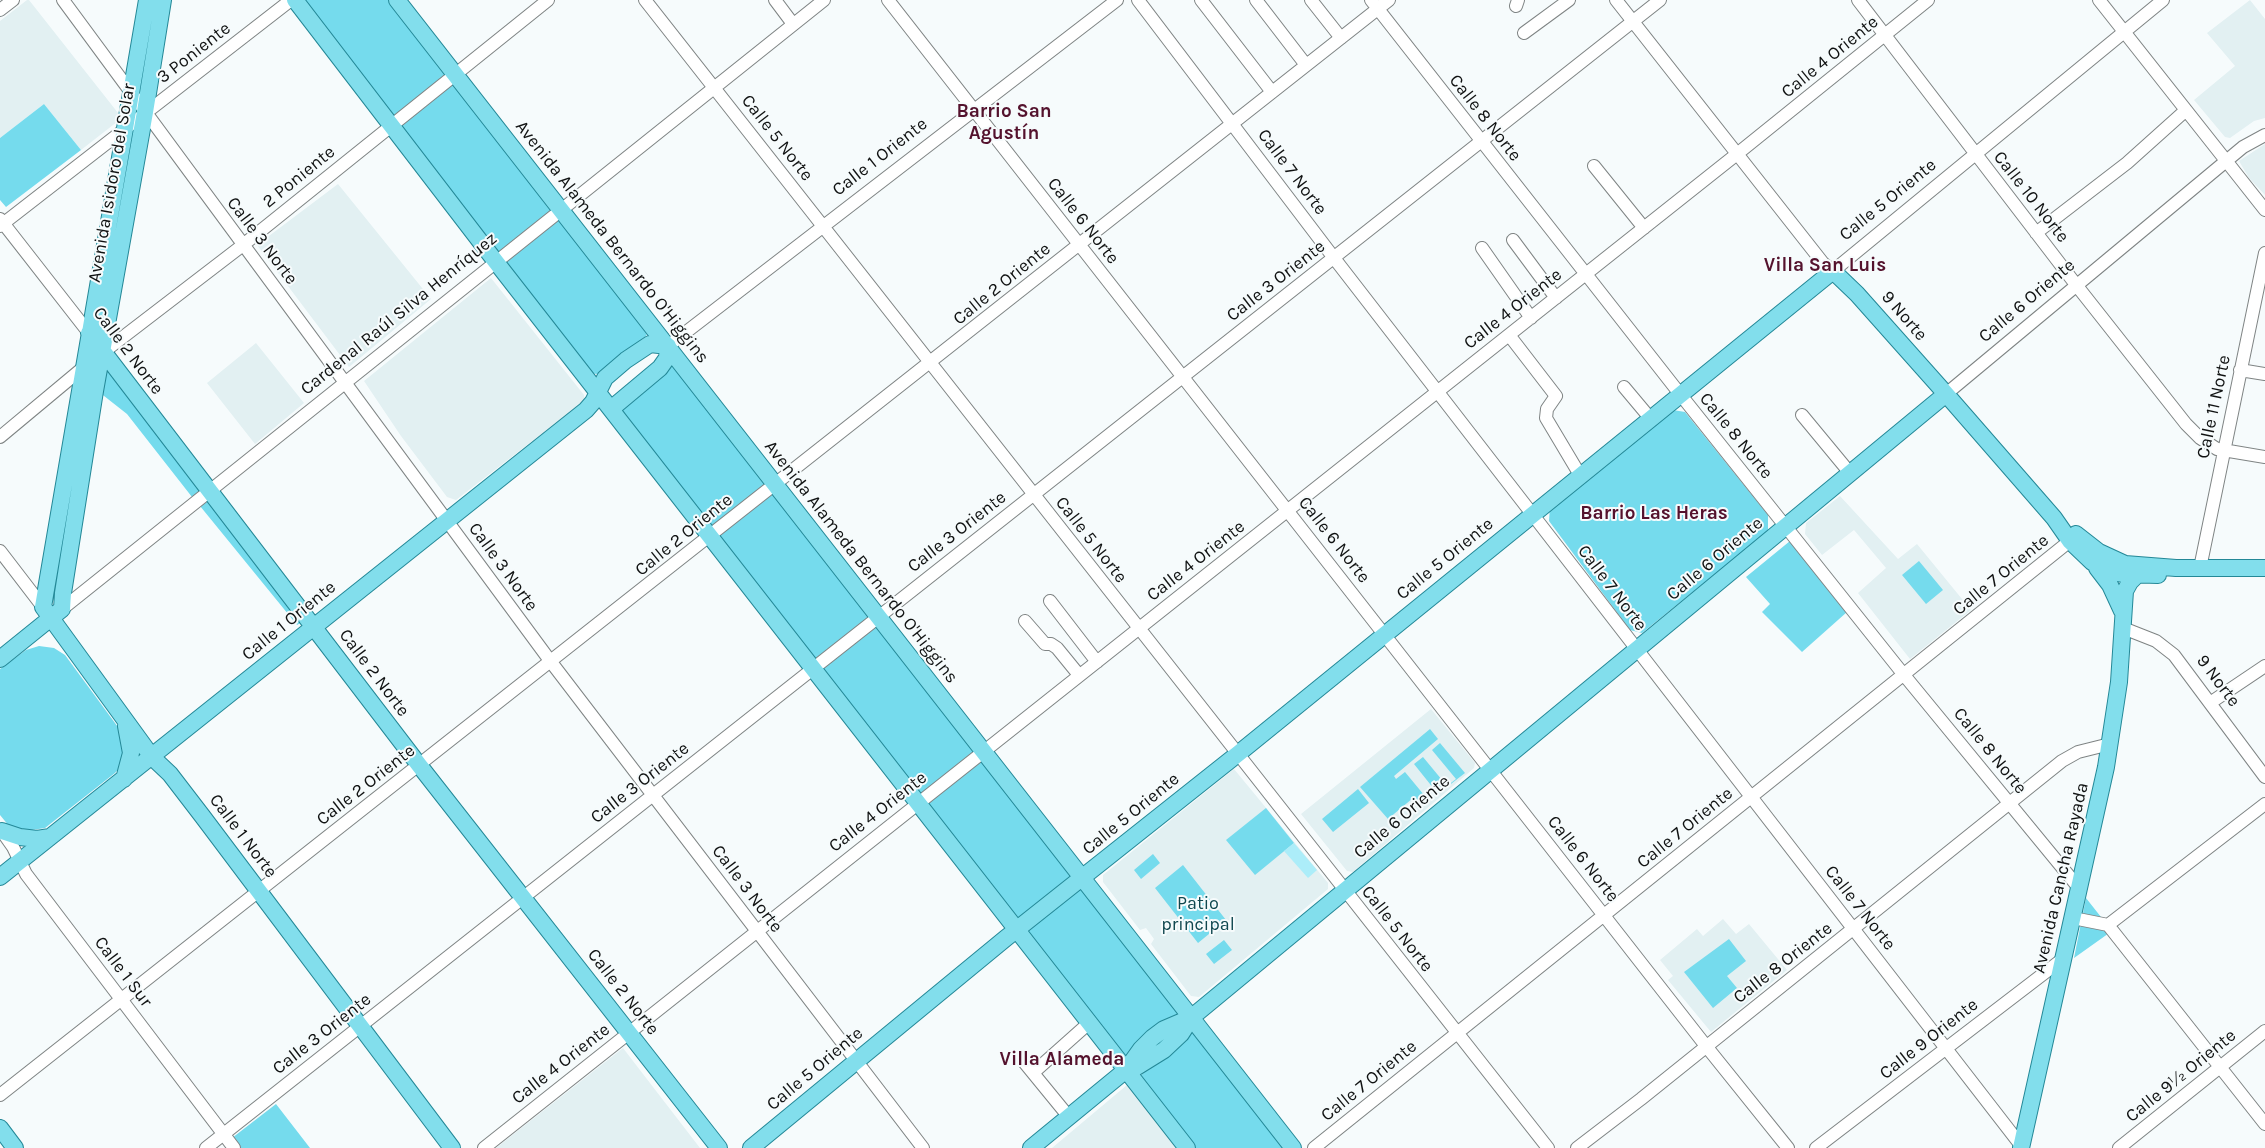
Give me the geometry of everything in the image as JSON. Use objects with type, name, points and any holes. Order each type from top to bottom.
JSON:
[{"type":"main road","name":"Avenida Isidoro del Solar","points":[[52,612],[89,333],[147,0]]},
{"type":"main road","name":"Avenida Isidoro del Solar","points":[[52,612],[63,593],[163,0]]},
{"type":"main road","points":[[295,0],[597,392],[1187,1148]]},
{"type":"main road","name":"Avenida Alameda Bernardo O'Higgins","points":[[397,0],[1293,1148]]},
{"type":"main road","name":"9 Norte","points":[[1833,272],[1858,294],[2054,518],[2096,557]]},
{"type":"main road","name":"Calle 5 Oriente","points":[[751,1148],[1016,930],[1239,753],[1650,418],[1833,272]]},
{"type":"main road","name":"Calle 2 Norte","points":[[89,333],[419,765],[719,1148]]},
{"type":"main road","name":"Calle 1 Oriente","points":[[0,877],[586,410],[593,402],[605,378],[643,348],[655,344],[668,346]]},
{"type":"main road","points":[[611,409],[660,368],[667,358],[668,346]]},
{"type":"main road","name":"Calle 6 Oriente","points":[[1031,1148],[1126,1070],[1141,1049],[1152,1038],[1164,1029],[1192,1017],[1946,394]]},
{"type":"main road","points":[[2096,557],[2156,571],[2176,568],[2265,568]]},
{"type":"main road","points":[[2096,557],[2100,568],[2114,573],[2135,575],[2148,567],[2156,571]]},
{"type":"main road","points":[[2096,557],[2124,614]]},
{"type":"main road","name":"Avenida Cancha Rayada","points":[[2124,614],[2133,594],[2156,571]]},
{"type":"main road","points":[[2114,573],[2124,614]]},
{"type":"main road","name":"Avenida Cancha Rayada","points":[[2022,1147],[2110,744],[2119,682],[2125,591],[2135,575]]},
{"type":"main road","name":"Cardenal Raúl Silva Henríquez","points":[[0,659],[24,640],[52,612]]},
{"type":"main road","name":"Calle 1 Norte","points":[[52,612],[68,643],[152,757],[170,774],[452,1148]]},
{"type":"main road","points":[[24,640],[30,637],[46,636],[68,643]]},
{"type":"main road","points":[[124,719],[131,753],[124,779]]},
{"type":"main road","points":[[1,830],[28,838],[50,837]]},
{"type":"main road","points":[[0,1128],[15,1148]]},
{"type":"street","points":[[0,10],[13,0]]},
{"type":"street","name":"Calle 3 Norte","points":[[63,0],[552,662],[923,1148]]},
{"type":"street","name":"3 Poniente","points":[[1,223],[126,129],[145,112],[291,0]]},
{"type":"street","name":"2 Poniente","points":[[0,437],[84,367],[244,245],[548,0]]},
{"type":"street","name":"Calle 5 Norte","points":[[645,0],[932,362],[1138,629],[1239,753],[1548,1148]]},
{"type":"street","points":[[775,0],[794,24]]},
{"type":"street","name":"Cardenal Raúl Silva Henríquez","points":[[52,612],[210,493],[345,382],[824,0]]},
{"type":"street","name":"Calle 6 Norte","points":[[888,0],[1385,633],[1706,1046],[1788,1148]]},
{"type":"street","name":"Calle 1 Oriente","points":[[668,346],[1117,0]]},
{"type":"street","name":"Calle 7 Norte","points":[[1138,0],[1234,122],[1334,258],[2022,1147]]},
{"type":"street","points":[[1200,0],[1272,92]]},
{"type":"street","points":[[1256,0],[1306,65]]},
{"type":"street","points":[[1311,0],[1341,38]]},
{"type":"street","name":"Calle 2 Oriente","points":[[0,1095],[552,662],[1341,38],[1375,4],[1389,0]]},
{"type":"street","points":[[1524,33],[1569,0]]},
{"type":"street","points":[[1616,0],[1633,21]]},
{"type":"street","name":"Calle 3 Oriente","points":[[206,1148],[1660,0]]},
{"type":"street","name":"Calle 10 Norte","points":[[1858,0],[1886,34],[2036,233],[2186,424],[2205,442],[2223,451]]},
{"type":"street","name":"Calle 4 Oriente","points":[[484,1148],[918,802],[1531,318],[1928,0]]},
{"type":"street","points":[[2098,0],[2265,210]]},
{"type":"street","name":"Calle 5 Oriente","points":[[1833,272],[2163,0]]},
{"type":"street","name":"Calle 8 Norte","points":[[1375,4],[1680,394],[1904,675],[2079,888]]},
{"type":"street","name":"9 Norte","points":[[1633,21],[1823,263],[1833,272]]},
{"type":"street","points":[[2036,233],[2127,162],[2185,111]]},
{"type":"street","name":"Calle 6 Oriente","points":[[1946,394],[2225,162],[2251,142],[2265,135]]},
{"type":"street","points":[[1594,166],[1644,228]]},
{"type":"street","name":"Calle 2 Norte","points":[[1,223],[89,333]]},
{"type":"street","points":[[1513,240],[1556,298]]},
{"type":"street","points":[[1482,248],[1531,318]]},
{"type":"street","name":"Calle 11 Norte","points":[[2200,568],[2240,370],[2260,292],[2265,253]]},
{"type":"street","points":[[1509,335],[1556,396],[1547,409],[1546,418],[1580,475]]},
{"type":"street","points":[[2240,370],[2265,374]]},
{"type":"street","points":[[1624,387],[1650,418]]},
{"type":"street","points":[[1802,414],[1850,473]]},
{"type":"street","points":[[2223,451],[2265,458]]},
{"type":"street","name":"Calle 7 Oriente","points":[[1314,1148],[2074,538]]},
{"type":"street","name":"Calle 1 Norte","points":[[0,551],[52,612]]},
{"type":"street","points":[[1050,601],[1096,662]]},
{"type":"street","name":"9 Norte","points":[[2124,614],[2168,649],[2265,777]]},
{"type":"street","points":[[1025,621],[1045,644],[1055,646],[1079,676]]},
{"type":"street","points":[[2210,703],[2265,666]]},
{"type":"street","name":"Calle 8 Oriente","points":[[1577,1148],[2070,756],[2086,749],[2110,744]]},
{"type":"street","points":[[2108,925],[2265,804]]},
{"type":"street","name":"Calle 1 Sur","points":[[1,830],[13,847],[26,874],[234,1148]]},
{"type":"street","points":[[2073,918],[2108,925],[2265,1124]]},
{"type":"street","name":"Calle 9 Oriente","points":[[1816,1148],[2064,958]]},
{"type":"street","points":[[1034,1072],[1089,1023]]},
{"type":"street","name":"Calle 9½ Oriente","points":[[2118,1148],[2265,1031]]},
{"type":"street","points":[[1024,1062],[1069,1117]]},
{"type":"shaded area","points":[[29,0],[122,118],[81,150],[44,104],[0,138],[0,21]]},
{"type":"shaded area","points":[[2250,0],[2265,19],[2265,118],[2254,121],[2230,138],[2225,137],[2194,100],[2235,66],[2207,33]]},
{"type":"shaded area","points":[[2265,144],[2265,195],[2249,178],[2239,161]]},
{"type":"shaded area","points":[[338,184],[431,299],[349,367],[257,245]]},
{"type":"shaded area","points":[[491,278],[584,395],[584,401],[456,500],[447,497],[401,436],[364,381]]},
{"type":"shaded area","points":[[256,343],[304,403],[255,444],[207,383]]},
{"type":"shaded area","points":[[1840,496],[1898,559],[1917,544],[1971,610],[1910,659],[1858,593],[1886,568],[1854,530],[1822,555],[1805,534],[1806,523]]},
{"type":"shaded area","points":[[1431,709],[1475,763],[1474,768],[1353,872],[1347,871],[1301,814]]},
{"type":"shaded area","points":[[1234,769],[1328,883],[1328,889],[1199,997],[1191,996],[1151,944],[1154,939],[1146,928],[1140,930],[1103,882],[1103,875]]},
{"type":"shaded area","points":[[1294,843],[1317,870],[1308,878],[1284,851]]},
{"type":"shaded area","points":[[1723,919],[1736,934],[1749,924],[1787,970],[1711,1032],[1668,980],[1673,976],[1660,960],[1697,929],[1703,936]]},
{"type":"shaded area","points":[[623,1048],[700,1148],[496,1148]]},
{"type":"shaded area","points":[[1127,1085],[1178,1148],[1052,1148]]},
{"type":"green space","points":[[299,0],[391,0],[647,334],[646,336],[597,374],[587,373]]},
{"type":"green space","points":[[44,104],[81,150],[6,207],[0,200],[0,138]]},
{"type":"green space","points":[[103,364],[203,488],[192,497],[127,414],[99,392]]},
{"type":"green space","points":[[671,364],[1180,1013],[1129,1055],[1125,1057],[621,415],[621,406]]},
{"type":"green space","points":[[1673,410],[1685,412],[1768,515],[1768,531],[1642,633],[1630,630],[1549,521],[1550,506]]},
{"type":"green space","points":[[210,498],[304,621],[297,625],[200,506]]},
{"type":"green space","points":[[1790,541],[1847,612],[1802,652],[1762,612],[1770,604],[1746,577]]},
{"type":"green space","points":[[1919,561],[1943,590],[1926,604],[1902,575]]},
{"type":"green space","points":[[39,646],[54,648],[65,655],[126,738],[122,765],[115,773],[45,828],[25,831],[9,826],[0,815],[0,669],[26,650]]},
{"type":"green space","points":[[1430,729],[1438,739],[1394,776],[1396,779],[1405,772],[1429,801],[1421,807],[1413,798],[1388,819],[1360,787]]},
{"type":"green space","points":[[1440,743],[1465,773],[1438,794],[1414,764],[1423,757],[1447,786],[1456,779],[1432,750]]},
{"type":"green space","points":[[1358,789],[1369,803],[1333,832],[1322,819]]},
{"type":"green space","points":[[1266,808],[1294,843],[1255,875],[1226,840]]},
{"type":"green space","points":[[1153,854],[1160,863],[1141,879],[1134,870]]},
{"type":"green space","name":"Patio principal","points":[[1183,865],[1226,920],[1198,943],[1155,888]]},
{"type":"green space","points":[[2086,898],[2112,931],[2074,958]]},
{"type":"green space","points":[[1729,939],[1746,961],[1727,976],[1737,988],[1713,1008],[1684,972]]},
{"type":"green space","points":[[1224,940],[1232,950],[1214,964],[1206,954]]},
{"type":"green space","points":[[1194,1031],[1288,1148],[1194,1148],[1140,1076]]},
{"type":"green space","points":[[276,1104],[310,1148],[240,1148],[232,1138]]},
{"type":"district","name":"Barrio San Agustín","points":[[1004,123]]},
{"type":"district","name":"Villa San Luis","points":[[1825,266]]},
{"type":"district","name":"Barrio Las Heras","points":[[1654,514]]},
{"type":"district","name":"Villa Alameda","points":[[1062,1060]]}]
